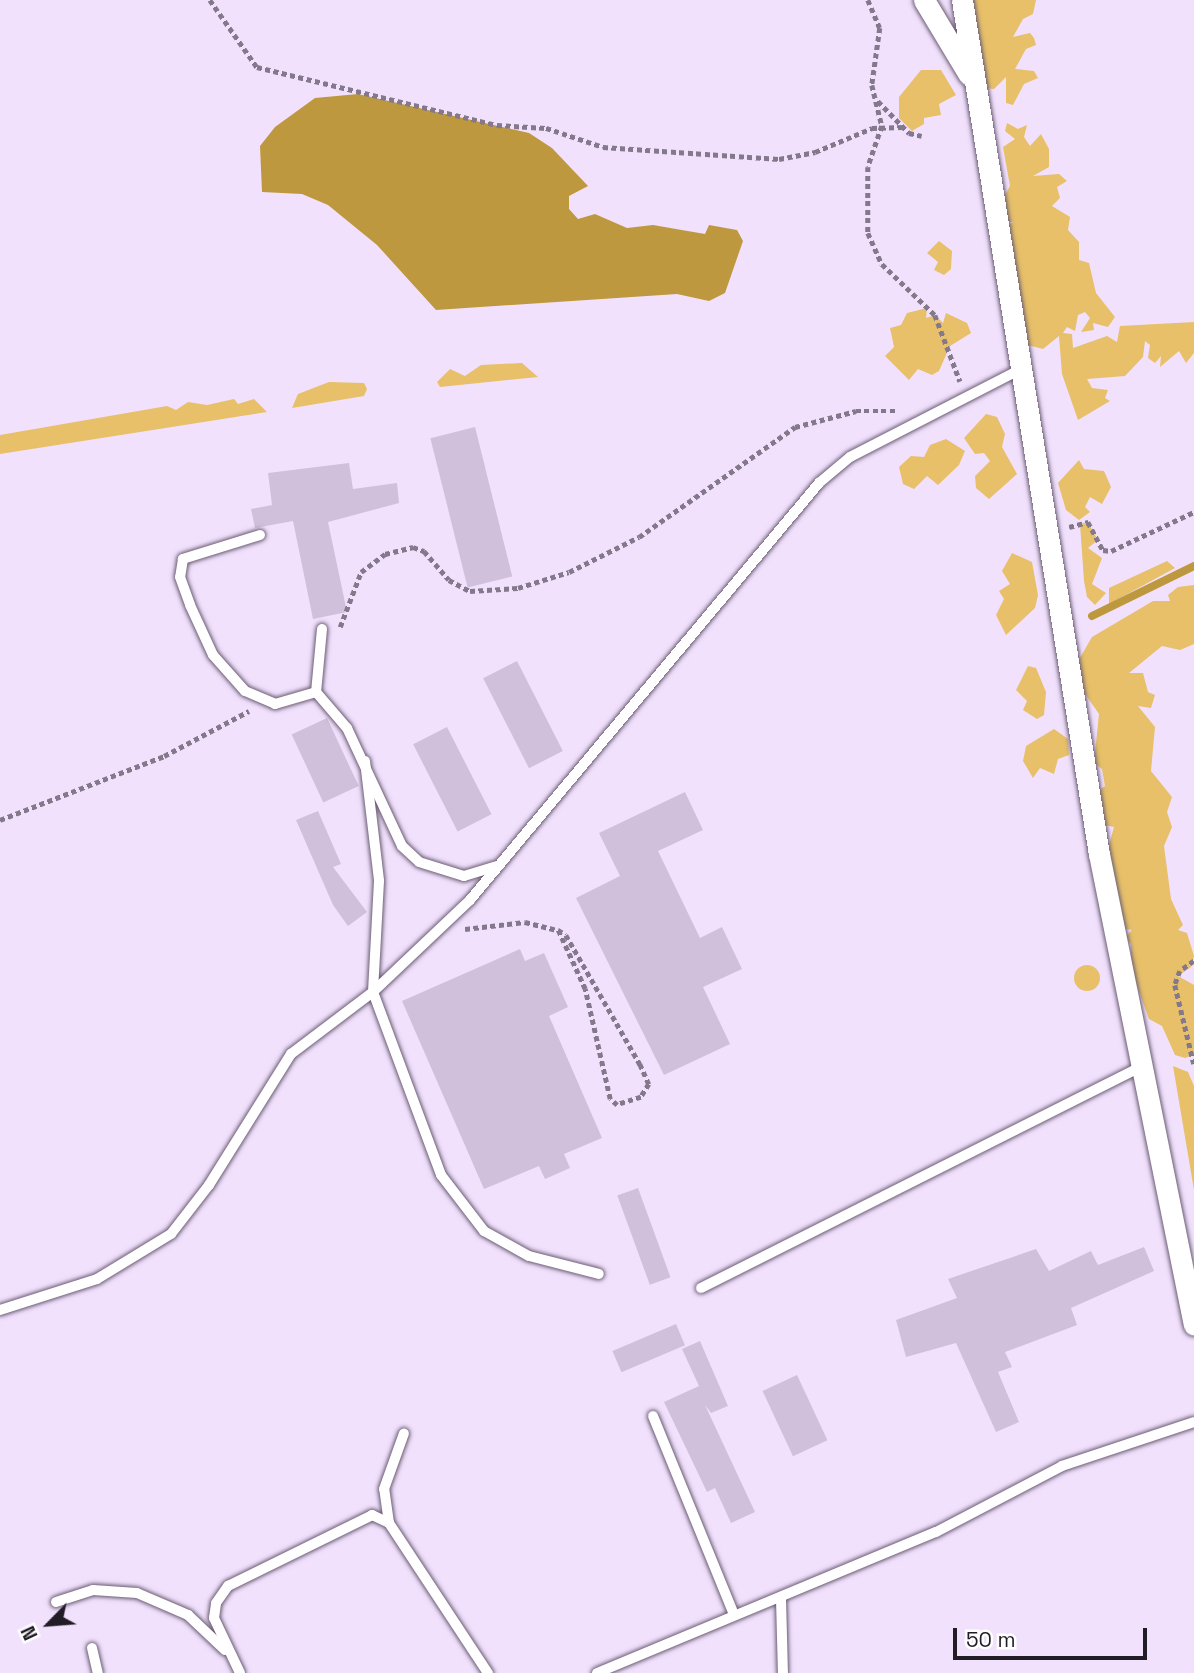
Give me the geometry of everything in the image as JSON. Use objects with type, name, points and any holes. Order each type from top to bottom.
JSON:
[{"type":"street","points":[[924,0],[977,89]]},
{"type":"street","points":[[962,0],[1046,532],[1141,1068],[1194,1325]]},
{"type":"lane","points":[[0,1310],[97,1279],[171,1234],[209,1185],[292,1054],[373,992],[449,921],[501,864],[802,501],[850,457],[1019,370]]},
{"type":"lane","points":[[260,534],[183,559],[180,577],[213,655],[244,691],[269,702],[289,703],[316,692]]},
{"type":"lane","points":[[322,629],[316,692],[347,728],[365,761],[402,846],[419,862],[464,876],[501,864]]},
{"type":"lane","points":[[365,761],[379,881],[373,992],[450,1191],[484,1231],[528,1256],[599,1273]]},
{"type":"lane","points":[[701,1288],[1141,1068]]},
{"type":"lane","points":[[653,1416],[734,1614]]},
{"type":"lane","points":[[597,1673],[734,1614],[781,1599],[936,1532],[1062,1466],[1194,1422]]},
{"type":"lane","points":[[404,1433],[384,1489],[390,1523],[488,1673]]},
{"type":"lane","points":[[238,1668],[214,1618],[228,1587],[352,1522],[372,1515],[390,1523]]},
{"type":"lane","points":[[56,1602],[93,1590],[138,1593],[188,1615],[238,1668]]},
{"type":"lane","points":[[781,1599],[783,1673]]},
{"type":"lane","points":[[92,1648],[98,1673]]},
{"type":"path","points":[[210,0],[257,67],[497,125],[546,128],[603,147],[779,159],[816,152],[882,126],[903,127]]},
{"type":"path","points":[[868,0],[880,28],[872,73],[874,97],[882,126],[868,167],[868,233],[882,264],[935,315],[967,398]]},
{"type":"path","points":[[874,97],[903,127],[922,136]]},
{"type":"path","points":[[321,649],[346,619],[361,572],[386,554],[402,548],[424,551],[449,580],[470,591],[518,588],[569,572],[639,537],[714,488],[760,447],[795,428],[856,411],[932,415]]},
{"type":"path","points":[[1046,532],[1088,522],[1103,550],[1111,551],[1194,512]]},
{"type":"path","points":[[0,820],[164,755],[269,702]]},
{"type":"path","points":[[449,921],[477,931],[525,922],[558,930],[578,950],[628,1037],[649,1084],[641,1097],[617,1105],[610,1099],[582,979],[558,930]]},
{"type":"path","points":[[1194,961],[1180,971],[1175,985],[1194,1064]]},
{"type":"shaded area","points":[[961,0],[1036,0],[1033,14],[1023,19],[1013,37],[1030,33],[1034,38],[1036,45],[1026,49],[1015,69],[1034,71],[1038,78],[1024,84],[1013,105],[1006,103],[1006,77],[994,89],[985,88]]},
{"type":"shaded area","points":[[921,70],[941,70],[956,95],[939,104],[941,115],[924,118],[924,124],[912,131],[899,118],[899,97]]},
{"type":"shaded area","points":[[358,94],[529,133],[552,148],[588,186],[569,196],[569,209],[578,219],[595,214],[627,228],[653,225],[705,234],[709,225],[737,230],[743,241],[725,293],[709,301],[677,294],[436,310],[377,245],[328,205],[302,194],[262,192],[260,146],[275,127],[315,98]]},
{"type":"shaded area","points":[[1007,123],[1018,129],[1027,125],[1024,137],[1030,146],[1041,134],[1049,149],[1049,167],[1033,176],[1059,174],[1067,181],[1057,187],[1060,198],[1052,206],[1070,217],[1068,230],[1079,242],[1079,260],[1089,263],[1096,293],[1115,317],[1108,327],[1093,323],[1094,330],[1081,332],[1090,318],[1085,312],[1078,315],[1075,331],[1067,327],[1063,333],[1072,334],[1073,348],[1107,336],[1117,342],[1120,326],[1194,322],[1194,353],[1186,363],[1179,351],[1160,367],[1161,356],[1155,363],[1148,358],[1150,345],[1145,341],[1143,357],[1125,376],[1087,379],[1092,388],[1108,390],[1105,398],[1110,401],[1078,420],[1062,374],[1059,336],[1043,349],[1024,344],[1008,226],[1013,222],[1006,222],[1002,200],[1010,186],[1003,147],[1015,139],[1005,131]]},
{"type":"shaded area","points":[[939,241],[952,251],[951,269],[944,275],[934,270],[938,262],[927,253]]},
{"type":"shaded area","points":[[927,308],[926,318],[935,315],[943,323],[946,313],[967,323],[971,333],[950,346],[939,371],[932,375],[918,369],[909,380],[885,356],[894,347],[890,328],[901,325],[907,313]]},
{"type":"shaded area","points":[[522,363],[538,377],[440,387],[437,382],[450,369],[465,376],[481,365]]},
{"type":"shaded area","points":[[329,382],[364,383],[367,389],[364,396],[292,408],[298,394]]},
{"type":"shaded area","points":[[234,399],[238,404],[254,399],[267,412],[0,454],[0,435],[167,406],[176,410],[188,402],[207,405]]},
{"type":"shaded area","points":[[986,414],[997,417],[1005,434],[1002,447],[1017,474],[989,499],[976,488],[975,476],[990,461],[984,453],[975,454],[964,438]]},
{"type":"shaded area","points":[[946,439],[965,451],[959,465],[938,485],[927,476],[914,489],[903,484],[899,467],[911,456],[924,457],[930,445]]},
{"type":"shaded area","points":[[1079,460],[1084,469],[1104,471],[1111,487],[1102,504],[1090,497],[1085,507],[1090,512],[1079,520],[1066,510],[1058,483]]},
{"type":"shaded area","points":[[1088,522],[1098,540],[1088,548],[1102,558],[1092,584],[1106,593],[1095,605],[1087,597],[1084,581],[1080,524]]},
{"type":"shaded area","points":[[1012,553],[1032,562],[1038,595],[1035,608],[1006,635],[996,615],[1004,599],[999,591],[1010,584],[1002,571]]},
{"type":"shaded area","points":[[1167,561],[1175,568],[1109,604],[1109,588]]},
{"type":"shaded area","points":[[1194,585],[1194,644],[1180,650],[1162,646],[1129,673],[1143,673],[1148,692],[1155,695],[1151,708],[1138,706],[1155,727],[1151,771],[1172,797],[1167,812],[1172,827],[1164,846],[1171,899],[1183,925],[1178,930],[1187,933],[1194,956],[1191,967],[1178,976],[1194,985],[1194,1055],[1185,1058],[1175,1055],[1162,1026],[1149,1019],[1131,969],[1131,944],[1125,937],[1132,930],[1126,929],[1120,916],[1108,849],[1114,827],[1105,825],[1098,791],[1105,786],[1102,769],[1094,763],[1099,714],[1081,688],[1077,663],[1092,637],[1153,601],[1170,601],[1168,595],[1178,587]]},
{"type":"shaded area","points":[[1028,666],[1036,668],[1046,692],[1044,715],[1037,719],[1023,710],[1027,701],[1016,690]]},
{"type":"shaded area","points":[[1054,729],[1068,739],[1069,755],[1058,759],[1054,774],[1040,768],[1033,778],[1023,761],[1026,746]]},
{"type":"shaded area","points":[[1087,965],[1096,969],[1100,978],[1096,987],[1087,991],[1078,987],[1074,978],[1078,969]]},
{"type":"shaded area","points":[[1173,1066],[1188,1072],[1194,1086],[1194,1190]]},
{"type":"building","points":[[475,427],[512,576],[468,588],[430,438]]},
{"type":"building","points":[[349,463],[353,489],[397,483],[399,503],[328,522],[347,612],[313,619],[293,521],[255,528],[251,509],[272,505],[268,473]]},
{"type":"building","points":[[517,661],[563,751],[529,768],[483,678]]},
{"type":"building","points":[[327,718],[359,786],[323,802],[292,734]]},
{"type":"building","points":[[447,727],[491,814],[458,832],[413,744]]},
{"type":"building","points":[[685,792],[703,830],[658,851],[700,938],[722,927],[742,969],[703,987],[730,1044],[664,1075],[576,898],[620,876],[599,833]]},
{"type":"building","points":[[318,811],[341,864],[333,867],[367,912],[348,926],[333,905],[296,820]]},
{"type":"building","points":[[520,949],[525,961],[544,953],[568,1007],[549,1016],[602,1138],[564,1154],[570,1168],[545,1179],[539,1166],[484,1189],[402,1001]]},
{"type":"building","points":[[638,1188],[670,1277],[650,1285],[617,1196]]},
{"type":"building","points":[[1144,1247],[1154,1271],[1071,1308],[1077,1325],[1005,1352],[1012,1367],[998,1372],[1019,1422],[996,1432],[956,1343],[906,1357],[896,1320],[957,1298],[948,1279],[1036,1249],[1049,1271],[1091,1251],[1098,1265]]},
{"type":"building","points":[[676,1324],[685,1345],[621,1372],[612,1351]]},
{"type":"building","points":[[700,1341],[728,1406],[711,1413],[705,1405],[755,1512],[731,1523],[715,1488],[707,1492],[664,1402],[699,1386],[682,1349]]},
{"type":"building","points":[[797,1375],[827,1440],[793,1456],[763,1391]]},
{"type":"waterway","points":[[1092,616],[1194,566]]}]
